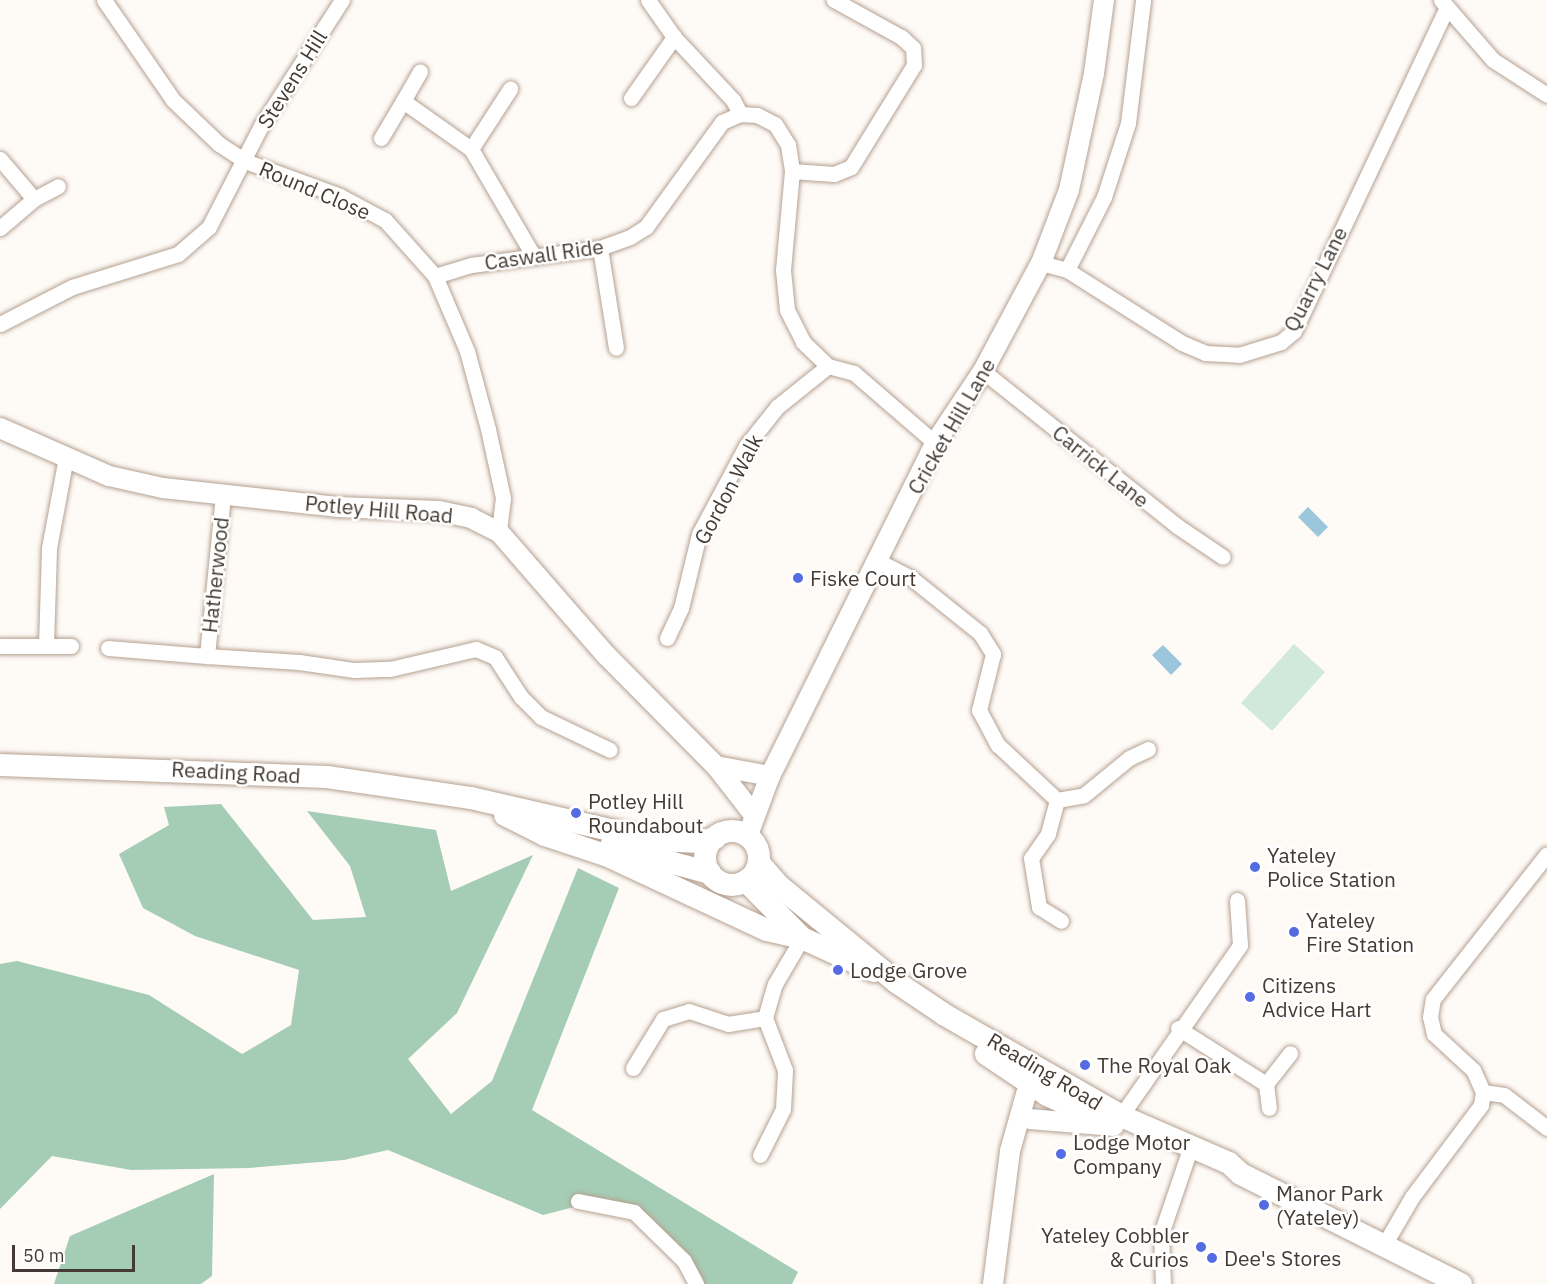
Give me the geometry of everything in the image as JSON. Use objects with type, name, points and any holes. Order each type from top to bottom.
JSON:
[{"type":"main road","name":"Reading Road","points":[[0,765],[327,777],[471,798],[653,840],[700,842],[751,825],[757,846],[753,873],[802,938]]},
{"type":"main road","name":"Reading Road","points":[[471,798],[545,835],[608,856],[767,930],[802,938],[896,982]]},
{"type":"main road","name":"Reading Road","points":[[545,835],[585,838],[710,873],[729,885],[753,873]]},
{"type":"main road","points":[[710,873],[706,851],[715,838]]},
{"type":"main road","name":"Reading Road","points":[[753,873],[787,892],[896,982],[945,1015],[965,1023],[1041,1081],[1118,1121],[1189,1152],[1226,1174],[1241,1174],[1461,1284]]},
{"type":"street","points":[[104,0],[178,106],[219,144],[245,161]]},
{"type":"street","name":"Stevens Hill","points":[[245,161],[261,126],[342,0]]},
{"type":"street","points":[[648,0],[674,37],[733,100],[740,114],[757,115],[775,124],[788,145],[792,171],[783,270],[787,310],[803,342],[828,366],[854,373],[935,443]]},
{"type":"street","points":[[792,171],[834,174],[852,167],[914,65],[913,48],[901,37],[834,0]]},
{"type":"street","name":"Cricket Hill Lane","points":[[751,825],[770,776],[935,443],[983,371],[1041,263],[1069,190],[1094,73],[1104,0]]},
{"type":"street","points":[[1067,270],[1104,197],[1128,123],[1143,0]]},
{"type":"street","points":[[1444,4],[1493,60],[1547,95]]},
{"type":"street","name":"Quarry Lane","points":[[1041,263],[1067,270],[1182,343],[1205,353],[1239,355],[1281,342],[1294,331],[1444,4]]},
{"type":"street","points":[[630,98],[674,37]]},
{"type":"street","points":[[381,138],[420,71]]},
{"type":"street","points":[[471,149],[510,89]]},
{"type":"street","points":[[403,101],[471,149],[533,255]]},
{"type":"street","name":"Caswall Ride","points":[[435,276],[471,265],[533,255],[600,248],[646,227],[722,122],[740,114]]},
{"type":"street","points":[[0,159],[34,199]]},
{"type":"street","name":"Round Close","points":[[0,324],[72,287],[178,254],[208,227],[245,161],[340,196],[385,220],[435,276],[467,351],[488,429],[503,498],[499,532]]},
{"type":"street","points":[[0,228],[34,199],[58,186]]},
{"type":"street","points":[[600,248],[616,348]]},
{"type":"street","name":"Gordon Walk","points":[[668,638],[681,608],[699,534],[746,446],[777,407],[828,366]]},
{"type":"street","name":"Carrick Lane","points":[[983,371],[1177,526],[1223,557]]},
{"type":"street","name":"Potley Hill Road","points":[[0,428],[108,477],[223,495],[337,507],[439,511],[471,518],[499,532],[606,655],[716,766],[751,825]]},
{"type":"street","points":[[46,645],[49,548],[66,457]]},
{"type":"street","name":"Hatherwood","points":[[207,656],[223,495]]},
{"type":"street","points":[[878,561],[910,577],[980,633],[993,654],[979,710],[998,745],[1057,800]]},
{"type":"street","points":[[0,646],[71,646]]},
{"type":"street","name":"Hatherwood","points":[[108,648],[299,662],[354,670],[390,669],[476,649],[495,657],[520,697],[541,717],[610,750]]},
{"type":"street","points":[[1057,800],[1084,795],[1129,758],[1148,749]]},
{"type":"street","points":[[716,766],[770,776]]},
{"type":"street","points":[[1057,800],[1048,834],[1031,858],[1039,907],[1061,921]]},
{"type":"street","points":[[1384,1245],[1412,1197],[1481,1105],[1483,1092],[1473,1070],[1434,1034],[1430,1017],[1433,999],[1547,854]]},
{"type":"street","points":[[1024,1123],[1118,1121],[1178,1028],[1240,945],[1237,900]]},
{"type":"street","points":[[760,1155],[783,1109],[785,1070],[765,1018],[776,984],[802,938]]},
{"type":"street","points":[[633,1068],[663,1019],[689,1011],[728,1024],[765,1018]]},
{"type":"street","points":[[1178,1028],[1266,1084]]},
{"type":"street","points":[[1269,1108],[1266,1084],[1290,1053]]},
{"type":"street","points":[[993,1284],[1010,1151],[1041,1081]]},
{"type":"street","points":[[1483,1092],[1504,1095],[1547,1128]]},
{"type":"street","points":[[1164,1284],[1161,1234],[1189,1152]]},
{"type":"street","points":[[578,1201],[634,1212],[684,1261],[696,1284]]},
{"type":"green space","points":[[1294,644],[1325,672],[1272,731],[1241,703]]},
{"type":"green space","points":[[221,804],[313,920],[366,917],[350,866],[307,811],[436,830],[451,891],[533,855],[457,1013],[408,1059],[451,1114],[492,1081],[578,868],[619,888],[532,1110],[798,1272],[792,1284],[699,1284],[688,1257],[601,1200],[543,1215],[388,1150],[344,1160],[249,1168],[131,1170],[52,1156],[0,1209],[0,964],[17,961],[149,995],[242,1054],[291,1025],[299,970],[195,936],[143,908],[119,854],[169,825],[164,807]]},
{"type":"green space","points":[[214,1174],[212,1276],[201,1284],[54,1284],[70,1236]]},
{"type":"water","points":[[1308,507],[1328,527],[1318,537],[1298,517]]},
{"type":"water","points":[[1163,645],[1182,664],[1171,675],[1152,655]]},
{"type":"place","name":"Fiske Court","points":[[798,578]]},
{"type":"place","name":"Potley Hill Roundabout","points":[[576,813]]},
{"type":"place","name":"Yateley Police Station","points":[[1255,867]]},
{"type":"place","name":"Yateley Fire Station","points":[[1294,932]]},
{"type":"place","name":"Lodge Grove","points":[[838,970]]},
{"type":"place","name":"Citizens Advice Hart","points":[[1250,997]]},
{"type":"place","name":"The Royal Oak","points":[[1085,1065]]},
{"type":"place","name":"Lodge Motor Company","points":[[1061,1154]]},
{"type":"place","name":"Manor Park (Yateley)","points":[[1264,1205]]},
{"type":"place","name":"Yateley Cobbler & Curios","points":[[1201,1247]]},
{"type":"place","name":"Dee's Stores","points":[[1212,1258]]}]
